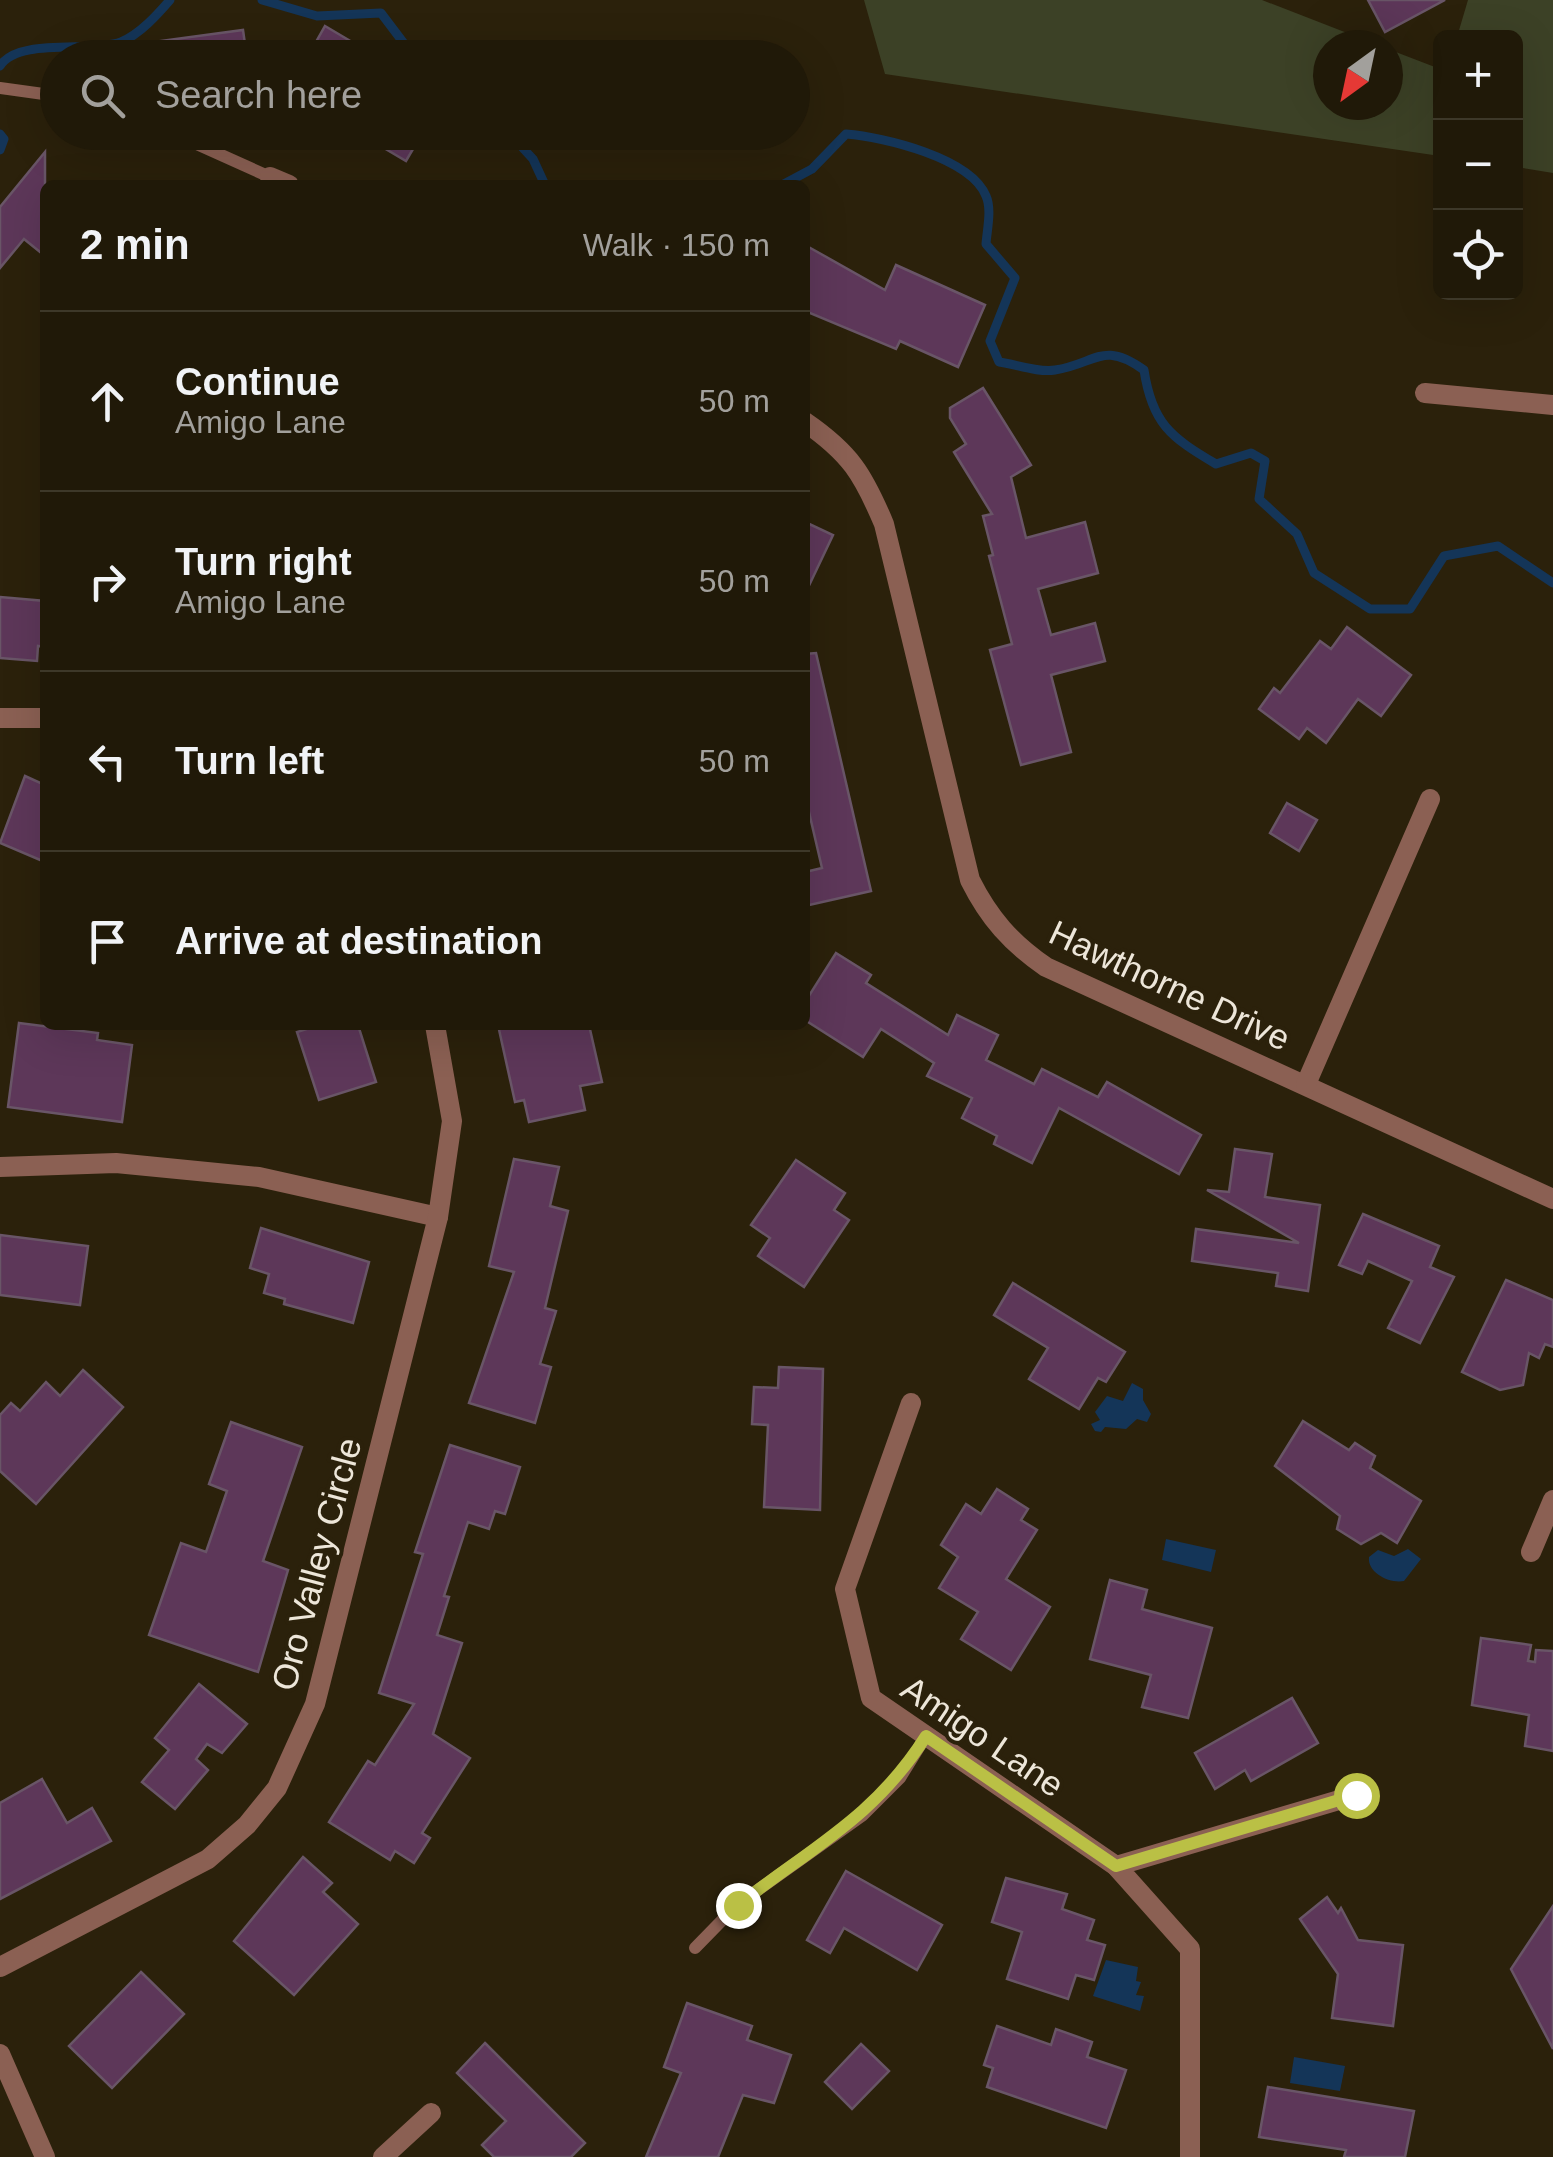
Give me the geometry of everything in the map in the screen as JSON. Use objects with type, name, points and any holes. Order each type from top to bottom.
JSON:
[{"type":"street","points":[[1425,393],[1553,405]]},
{"type":"street","name":"Hawthorne Drive","points":[[810,425],[838,445],[864,475],[884,524],[970,880],[987,915],[1017,947],[1046,968],[1553,1199]]},
{"type":"street","points":[[0,718],[40,718]]},
{"type":"street","points":[[1306,1084],[1430,799]]},
{"type":"street","name":"Oro Valley Circle","points":[[0,1968],[208,1858],[247,1826],[277,1788],[315,1704],[438,1217],[452,1120],[435,1030]]},
{"type":"street","points":[[0,1167],[116,1163],[260,1177],[438,1217]]},
{"type":"street","name":"Amigo Lane","points":[[912,1403],[845,1589],[871,1698],[1116,1866],[1190,1949],[1190,2157]]},
{"type":"street","points":[[1531,1552],[1553,1500]]},
{"type":"street","points":[[1116,1866],[1356,1795]]},
{"type":"street","points":[[0,2054],[45,2157]]},
{"type":"street","points":[[383,2157],[431,2113]]},
{"type":"lane","points":[[0,88],[40,93]]},
{"type":"lane","points":[[210,150],[278,180]]},
{"type":"lane","points":[[695,1948],[738,1905],[863,1815],[900,1778],[926,1736]]},
{"type":"green space","points":[[864,0],[1262,0],[1339,30],[1313,30],[1313,120],[1403,120],[1403,55],[1433,66],[1433,155],[885,74]]},
{"type":"green space","points":[[1468,0],[1553,0],[1553,173],[1523,168],[1523,30],[1459,30]]},
{"type":"water","points":[[1132,1383],[1143,1389],[1143,1400],[1151,1414],[1147,1422],[1137,1419],[1126,1429],[1105,1427],[1101,1432],[1095,1431],[1091,1424],[1100,1420],[1095,1412],[1107,1396],[1123,1401]]},
{"type":"water","points":[[1166,1539],[1216,1550],[1211,1572],[1162,1560]]},
{"type":"water","points":[[1408,1549],[1421,1559],[1404,1581],[1380,1576],[1369,1563],[1369,1557],[1378,1550],[1394,1556]]},
{"type":"water","points":[[1106,1960],[1138,1967],[1136,1981],[1141,1982],[1136,1995],[1144,1996],[1140,2011],[1093,1996]]},
{"type":"water","points":[[1294,2057],[1345,2066],[1340,2091],[1290,2083]]},
{"type":"building","points":[[1368,0],[1445,0],[1389,30],[1384,30]]},
{"type":"building","points":[[325,26],[349,40],[317,40]]},
{"type":"building","points":[[243,30],[244,40],[168,40]]},
{"type":"building","points":[[387,150],[412,150],[406,161]]},
{"type":"building","points":[[45,152],[45,180],[40,180],[40,252],[24,239],[0,268],[0,207]]},
{"type":"building","points":[[810,248],[885,290],[896,265],[985,305],[958,367],[900,341],[896,349],[810,313]]},
{"type":"building","points":[[983,388],[1031,465],[1011,477],[1026,538],[1085,522],[1098,573],[1038,589],[1051,635],[1095,623],[1105,661],[1051,675],[1071,752],[1021,765],[990,650],[1012,644],[989,556],[993,555],[983,516],[992,514],[954,452],[966,444],[950,418],[950,408]]},
{"type":"building","points":[[810,524],[833,535],[810,583]]},
{"type":"building","points":[[0,597],[40,601],[37,661],[0,658]]},
{"type":"building","points":[[1347,627],[1411,675],[1381,716],[1358,699],[1326,743],[1307,728],[1299,739],[1259,709],[1274,688],[1280,693],[1320,641],[1331,649]]},
{"type":"building","points":[[816,653],[871,891],[810,905],[810,871],[822,868],[810,816],[810,654]]},
{"type":"building","points":[[25,776],[40,783],[40,860],[0,843]]},
{"type":"building","points":[[1287,803],[1317,820],[1299,851],[1270,833]]},
{"type":"building","points":[[836,953],[871,975],[866,983],[948,1035],[957,1015],[998,1035],[986,1060],[1034,1084],[1042,1069],[1098,1097],[1107,1082],[1201,1135],[1179,1174],[1059,1108],[1032,1163],[994,1144],[997,1136],[962,1118],[972,1098],[927,1076],[934,1063],[881,1029],[863,1057],[810,1023],[810,994]]},
{"type":"building","points":[[19,1023],[40,1026],[40,1030],[98,1033],[97,1040],[132,1045],[122,1122],[8,1107]]},
{"type":"building","points":[[360,1030],[376,1082],[319,1100],[297,1032]]},
{"type":"building","points":[[499,1030],[590,1030],[602,1082],[580,1086],[585,1110],[529,1122],[524,1100],[515,1102]]},
{"type":"building","points":[[1235,1149],[1272,1154],[1265,1197],[1320,1205],[1308,1291],[1276,1286],[1278,1273],[1192,1261],[1196,1229],[1299,1243],[1207,1190],[1229,1192]]},
{"type":"building","points":[[514,1159],[559,1167],[550,1206],[568,1211],[545,1308],[556,1311],[540,1364],[551,1367],[535,1423],[469,1403],[514,1272],[489,1266]]},
{"type":"building","points":[[796,1160],[845,1193],[834,1210],[849,1220],[804,1287],[758,1256],[770,1238],[751,1225]]},
{"type":"building","points":[[1363,1214],[1439,1246],[1430,1267],[1454,1277],[1420,1343],[1388,1328],[1412,1281],[1368,1261],[1362,1274],[1339,1265]]},
{"type":"building","points":[[261,1228],[369,1262],[353,1323],[284,1304],[285,1299],[264,1293],[269,1274],[250,1268]]},
{"type":"building","points":[[0,1235],[88,1246],[80,1305],[0,1295]]},
{"type":"building","points":[[1506,1280],[1553,1300],[1553,1347],[1545,1344],[1539,1358],[1529,1353],[1523,1385],[1500,1390],[1462,1372]]},
{"type":"building","points":[[1013,1283],[1125,1352],[1106,1382],[1098,1378],[1079,1409],[1029,1379],[1048,1348],[994,1315]]},
{"type":"building","points":[[779,1367],[823,1369],[820,1510],[764,1507],[768,1425],[752,1424],[754,1387],[778,1388]]},
{"type":"building","points":[[83,1370],[123,1407],[36,1504],[0,1471],[0,1415],[11,1403],[20,1411],[46,1382],[60,1396]]},
{"type":"building","points":[[1303,1421],[1349,1450],[1355,1443],[1375,1456],[1370,1468],[1421,1501],[1397,1543],[1381,1533],[1361,1544],[1337,1529],[1340,1516],[1275,1466]]},
{"type":"building","points":[[231,1422],[302,1447],[263,1561],[288,1570],[258,1672],[149,1635],[181,1543],[206,1552],[227,1491],[209,1484]]},
{"type":"building","points":[[450,1445],[520,1467],[505,1514],[495,1511],[489,1529],[468,1522],[444,1596],[449,1597],[437,1635],[462,1643],[433,1734],[470,1758],[422,1833],[430,1838],[414,1863],[395,1851],[390,1860],[329,1822],[368,1761],[375,1765],[414,1704],[379,1693],[423,1554],[415,1552]]},
{"type":"building","points":[[997,1489],[1028,1509],[1021,1520],[1037,1530],[1006,1579],[1050,1607],[1011,1670],[961,1639],[978,1612],[939,1588],[958,1557],[941,1545],[966,1504],[981,1514]]},
{"type":"building","points":[[1110,1580],[1147,1590],[1142,1609],[1212,1628],[1188,1718],[1142,1707],[1151,1675],[1090,1659]]},
{"type":"building","points":[[1481,1638],[1531,1645],[1528,1661],[1535,1662],[1536,1650],[1553,1651],[1553,1751],[1525,1746],[1529,1715],[1472,1705]]},
{"type":"building","points":[[199,1684],[247,1724],[222,1753],[207,1744],[196,1759],[208,1770],[175,1809],[142,1782],[169,1750],[155,1738]]},
{"type":"building","points":[[1292,1698],[1318,1743],[1251,1781],[1245,1770],[1215,1789],[1195,1753]]},
{"type":"building","points":[[42,1779],[67,1823],[92,1808],[111,1841],[0,1899],[0,1803]]},
{"type":"building","points":[[303,1857],[332,1883],[323,1892],[358,1924],[294,1995],[234,1941]]},
{"type":"building","points":[[846,1871],[942,1925],[917,1970],[844,1928],[830,1953],[807,1940]]},
{"type":"building","points":[[1006,1878],[1067,1894],[1062,1909],[1094,1920],[1087,1940],[1105,1945],[1094,1980],[1076,1975],[1068,1999],[1007,1979],[1022,1932],[992,1922]]},
{"type":"building","points":[[1327,1897],[1338,1913],[1341,1908],[1358,1940],[1403,1945],[1393,2026],[1332,2018],[1338,1974],[1300,1919]]},
{"type":"building","points":[[1553,1906],[1553,2049],[1511,1969]]},
{"type":"building","points":[[141,1972],[184,2014],[112,2088],[69,2046]]},
{"type":"building","points":[[687,2003],[752,2026],[747,2040],[791,2055],[774,2103],[743,2095],[718,2157],[646,2157],[681,2073],[664,2067]]},
{"type":"building","points":[[997,2026],[1051,2045],[1056,2029],[1092,2042],[1087,2057],[1126,2070],[1106,2128],[987,2087],[993,2068],[984,2065]]},
{"type":"building","points":[[485,2043],[585,2143],[571,2157],[494,2157],[482,2145],[506,2121],[457,2073]]},
{"type":"building","points":[[861,2044],[889,2071],[852,2109],[825,2082]]},
{"type":"building","points":[[1268,2087],[1414,2111],[1405,2157],[1344,2157],[1346,2150],[1259,2137]]},
{"type":"waterway","points":[[126,40],[170,0]]},
{"type":"waterway","points":[[262,0],[317,16],[381,13],[401,40]]},
{"type":"waterway","points":[[0,66],[9,57],[40,49]]},
{"type":"waterway","points":[[0,134],[4,139],[0,150]]},
{"type":"waterway","points":[[791,180],[812,169],[846,134],[903,145],[963,171],[977,183],[988,201],[986,244],[1015,278],[990,341],[999,362],[1048,371],[1108,355],[1144,370],[1158,416],[1186,445],[1216,464],[1251,453],[1265,461],[1259,499],[1297,534],[1314,573],[1370,609],[1410,609],[1444,556],[1498,546],[1553,583]]},
{"type":"waterway","points":[[525,150],[543,180]]},
{"type":"route","points":[[738,1905],[863,1815],[900,1778],[926,1736],[1116,1866],[1356,1795]]}]
